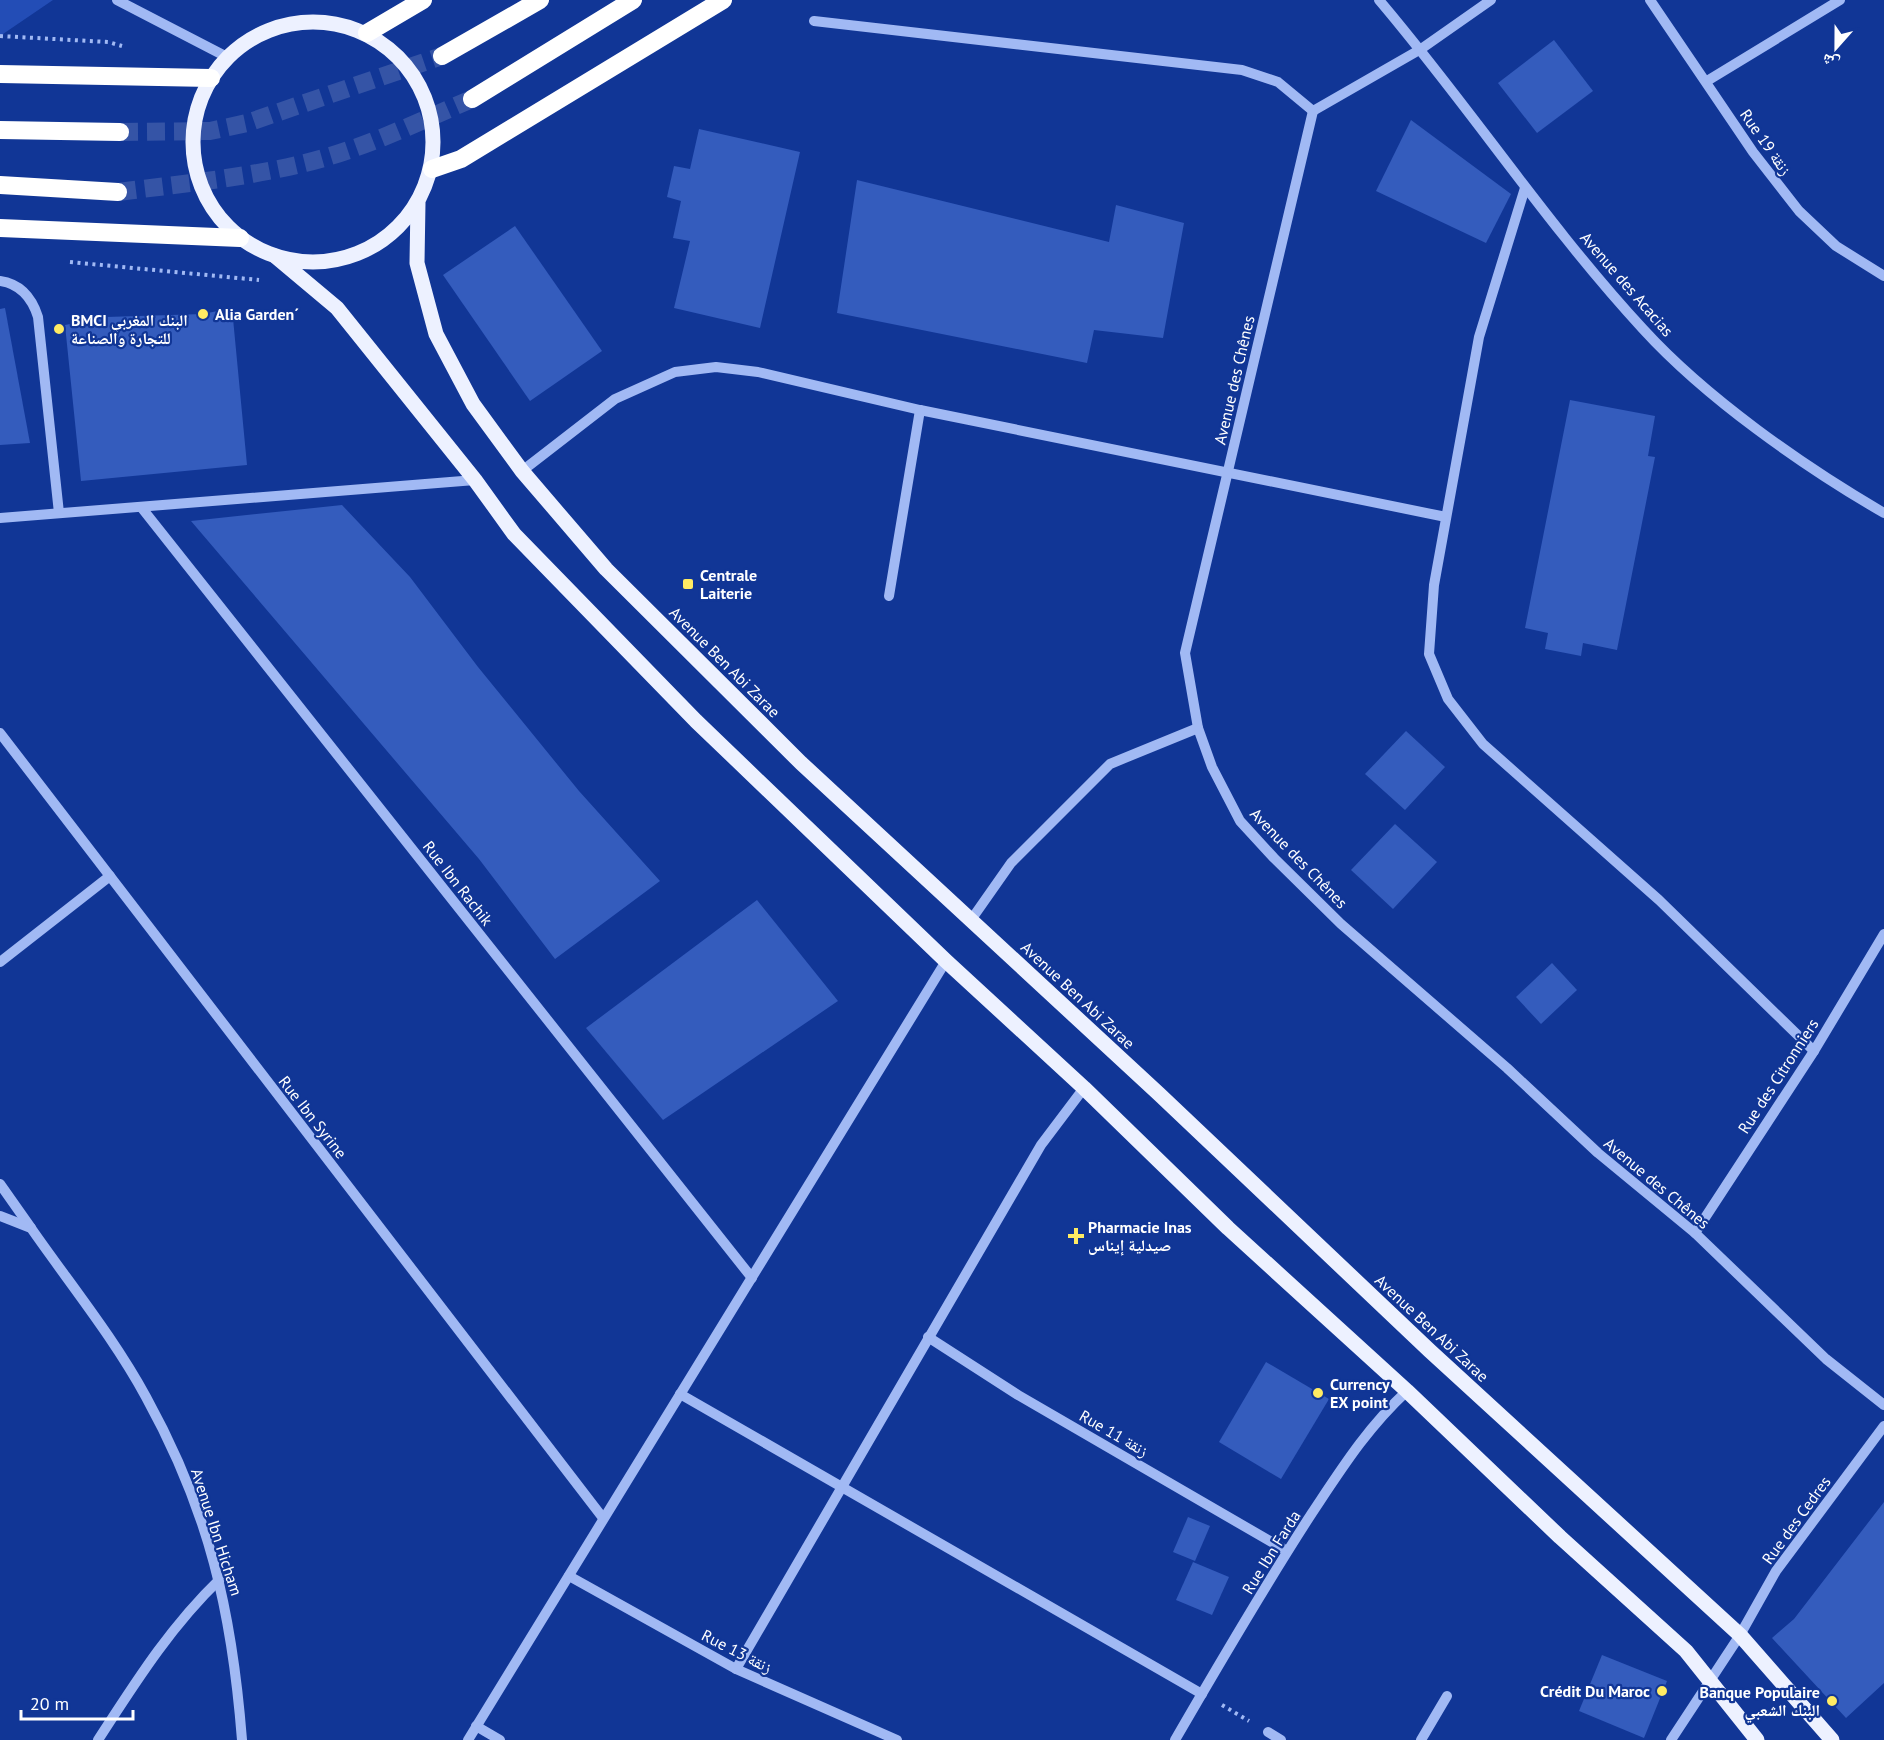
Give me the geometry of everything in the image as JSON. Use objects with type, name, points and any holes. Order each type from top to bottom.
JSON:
[{"type":"highway","points":[[367,33],[423,0]]},
{"type":"highway","points":[[442,56],[540,0]]},
{"type":"highway","points":[[472,99],[633,0]]},
{"type":"highway","points":[[432,169],[461,159],[723,0]]},
{"type":"highway","points":[[0,74],[211,78]]},
{"type":"highway","points":[[0,130],[120,132]]},
{"type":"highway","points":[[0,185],[118,192]]},
{"type":"highway","points":[[0,228],[240,238]]},
{"type":"main road","points":[[275,256],[308,262],[340,260],[371,249],[398,230],[418,203],[432,169],[434,129],[423,90],[400,57],[367,33],[331,22],[293,22],[257,35],[227,57],[211,78],[197,110],[192,146],[199,181],[215,212],[240,238],[275,256],[336,308],[475,480],[514,534],[688,713],[946,961],[1084,1088],[1228,1228],[1686,1651],[1757,1740]]},
{"type":"main road","name":"Avenue Ben Abi Zarae","points":[[418,203],[417,263],[436,334],[473,404],[522,471],[606,569],[723,687],[1159,1094],[1430,1351],[1740,1635],[1832,1740]]},
{"type":"street","points":[[117,0],[227,57]]},
{"type":"street","name":"Avenue des Acacias","points":[[1379,0],[1420,49],[1525,188],[1643,330],[1706,390],[1785,447],[1883,511]]},
{"type":"street","points":[[814,21],[1242,70],[1278,82],[1313,111],[1420,49],[1491,0]]},
{"type":"street","name":"Rue 19 زنقة","points":[[1650,0],[1753,152],[1799,212],[1836,246],[1884,276]]},
{"type":"street","points":[[1707,81],[1840,0]]},
{"type":"street","name":"Avenue des Chênes","points":[[1313,111],[1185,653],[1198,728],[1212,766],[1240,821],[1341,924],[1507,1068],[1598,1153],[1695,1233],[1826,1359],[1884,1405]]},
{"type":"street","points":[[1525,188],[1479,337],[1434,585],[1429,654],[1448,699],[1483,744],[1659,900],[1814,1051]]},
{"type":"street","points":[[0,281],[16,286],[26,293],[38,317],[59,513]]},
{"type":"street","points":[[522,471],[615,399],[675,372],[716,367],[758,372],[920,410],[1446,517]]},
{"type":"street","points":[[889,596],[920,410]]},
{"type":"street","points":[[0,518],[475,480]]},
{"type":"street","name":"Rue Ibn Rachik","points":[[141,507],[752,1278]]},
{"type":"street","points":[[971,920],[1011,863],[1059,812],[1110,764],[1198,728]]},
{"type":"street","name":"Rue Ibn Syrine","points":[[0,733],[603,1518]]},
{"type":"street","points":[[0,962],[110,876]]},
{"type":"street","name":"Rue des Citronniers","points":[[1695,1233],[1814,1051],[1884,934]]},
{"type":"street","points":[[468,1740],[946,961]]},
{"type":"street","points":[[736,1669],[1041,1145],[1084,1088]]},
{"type":"street","name":"Avenue Ibn Hicham","points":[[0,1184],[146,1396],[189,1485],[220,1579],[231,1633],[242,1740]]},
{"type":"street","points":[[0,1216],[31,1228]]},
{"type":"street","name":"Rue 11 زنقة","points":[[928,1336],[1018,1395],[1287,1551]]},
{"type":"street","name":"Rue Ibn Farda","points":[[1175,1740],[1287,1551],[1378,1418],[1407,1391]]},
{"type":"street","points":[[680,1394],[1202,1694]]},
{"type":"street","name":"Rue des Cedres","points":[[1671,1740],[1740,1635],[1776,1571],[1884,1426]]},
{"type":"street","name":"Rue 13 زنقة","points":[[569,1575],[736,1669],[897,1740]]},
{"type":"street","points":[[98,1740],[159,1646],[220,1579]]},
{"type":"street","points":[[1421,1740],[1447,1696]]},
{"type":"street","points":[[476,1726],[500,1740]]},
{"type":"street","points":[[1268,1732],[1281,1740]]},
{"type":"path","points":[[58,261],[264,281]]},
{"type":"path","points":[[1202,1694],[1268,1732]]},
{"type":"shaded area","points":[[0,0],[53,0],[0,34]]},
{"type":"building","points":[[1554,40],[1593,91],[1537,133],[1498,83]]},
{"type":"building","points":[[1411,120],[1511,194],[1486,243],[1376,191]]},
{"type":"building","points":[[699,129],[800,152],[760,328],[674,308],[690,241],[673,238],[681,201],[667,197],[674,166],[690,169]]},
{"type":"building","points":[[857,180],[1109,242],[1116,205],[1184,223],[1163,338],[1094,330],[1087,363],[837,313]]},
{"type":"building","points":[[515,226],[602,351],[530,401],[443,275]]},
{"type":"building","points":[[5,308],[30,443],[0,445],[0,309]]},
{"type":"building","points":[[232,308],[247,465],[81,481],[65,325],[106,317],[203,314]]},
{"type":"building","points":[[1570,400],[1655,416],[1648,456],[1655,457],[1617,650],[1583,643],[1581,656],[1545,649],[1548,633],[1525,628]]},
{"type":"building","points":[[342,505],[410,577],[478,667],[579,791],[660,881],[555,959],[479,859],[191,521]]},
{"type":"building","points":[[1406,731],[1445,767],[1405,810],[1365,774]]},
{"type":"building","points":[[1395,824],[1437,862],[1393,909],[1351,870]]},
{"type":"building","points":[[757,900],[838,1001],[663,1120],[586,1028]]},
{"type":"building","points":[[1552,963],[1577,990],[1541,1024],[1516,997]]},
{"type":"building","points":[[1266,1362],[1329,1399],[1281,1479],[1219,1442]]},
{"type":"building","points":[[1884,1502],[1884,1683],[1846,1718],[1772,1638],[1794,1619]]},
{"type":"building","points":[[1188,1517],[1210,1526],[1195,1561],[1173,1552]]},
{"type":"building","points":[[1193,1562],[1229,1577],[1212,1615],[1176,1600]]},
{"type":"building","points":[[1602,1655],[1667,1681],[1644,1738],[1579,1711]]},
{"type":"tunnel","points":[[120,132],[210,131],[247,123],[442,56]]},
{"type":"tunnel","points":[[118,192],[236,177],[305,163],[369,143],[472,99]]},
{"type":"place","name":"Alia Garden´","points":[[203,314]]},
{"type":"place","name":"BMCI البنك المغربي للتجارة والصناعة","points":[[59,329]]},
{"type":"place","name":"Centrale Laiterie","points":[[688,584]]},
{"type":"place","name":"Pharmacie Inas صيدلية إيناس","points":[[1076,1236]]},
{"type":"place","name":"Currency EX point","points":[[1318,1393]]},
{"type":"place","name":"Crédit Du Maroc","points":[[1662,1691]]},
{"type":"place","name":"Banque Populaire البنك الشعبي","points":[[1832,1701]]}]
